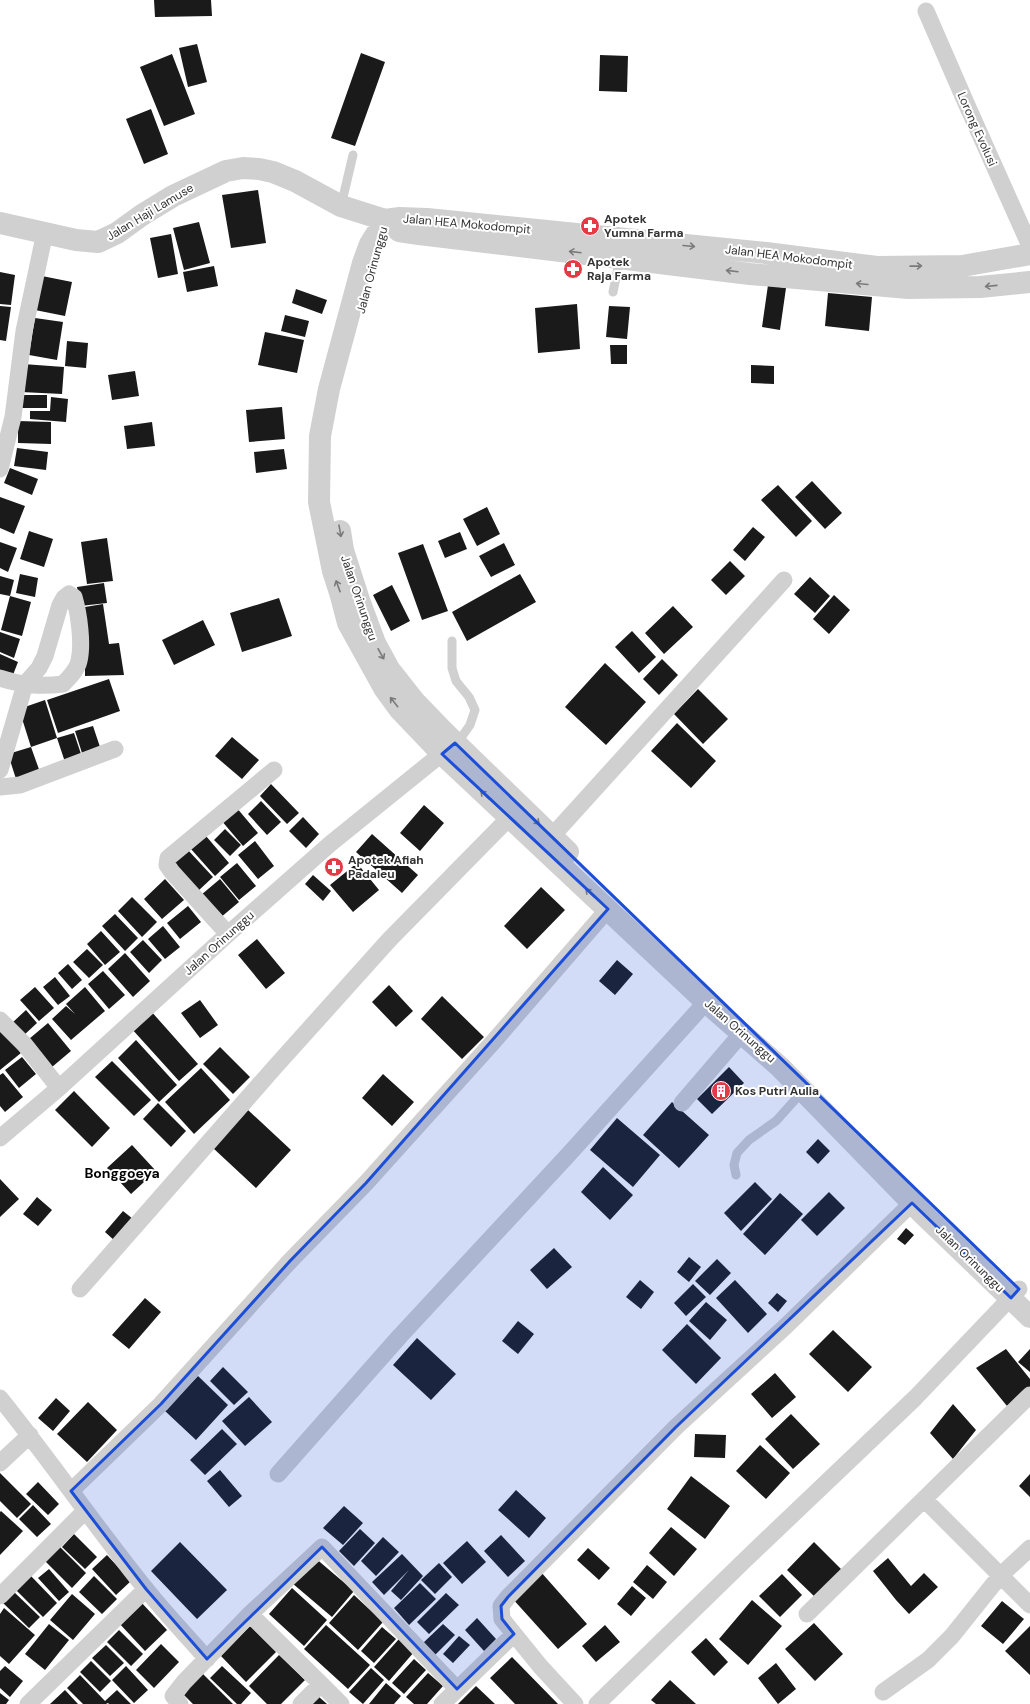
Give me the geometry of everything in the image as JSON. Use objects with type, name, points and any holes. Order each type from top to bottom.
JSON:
[{"type":"street","name":"Lorong Evolusi","points":[[926,11],[1030,246]]},
{"type":"street","name":"Jalan Haji Lamuse","points":[[0,223],[76,240],[98,242],[118,234],[142,215],[180,192],[226,172],[243,168],[259,168],[273,172],[295,181],[341,206],[385,220]]},
{"type":"street","name":"Jalan HEA Mokodompit","points":[[385,220],[400,218],[428,219],[766,253],[876,267],[962,266],[1030,254]]},
{"type":"street","name":"Jalan HEA Mokodompit","points":[[385,220],[399,231],[750,274],[908,288],[980,287],[1030,282]]},
{"type":"street","name":"Jalan Orinunggu","points":[[385,220],[380,247],[365,288],[331,447],[334,496],[343,550],[375,643],[390,669],[414,702],[509,818],[546,842],[608,909],[706,1002],[742,1033],[766,1048]]},
{"type":"street","points":[[0,470],[13,417],[24,331],[45,232]]},
{"type":"street","points":[[546,842],[784,580]]},
{"type":"street","points":[[0,678],[25,684],[40,686],[63,684],[79,662],[80,637],[74,597],[68,594],[60,605],[45,656],[38,668],[25,684],[0,770]]},
{"type":"street","name":"Jalan Orinunggu","points":[[451,747],[546,842],[766,1048],[1020,1295],[1030,1317]]},
{"type":"street","name":"Jalan Orinunggu","points":[[0,1138],[59,1088],[228,934],[330,844],[451,747]]},
{"type":"street","points":[[0,787],[20,785],[115,749]]},
{"type":"street","points":[[228,934],[172,872],[167,865],[168,858],[274,770]]},
{"type":"street","points":[[80,1289],[389,940],[509,818]]},
{"type":"street","points":[[72,1491],[161,1404],[290,1261],[366,1183],[494,1041],[608,909]]},
{"type":"street","points":[[278,1474],[400,1336],[569,1154],[706,1002]]},
{"type":"street","points":[[0,1020],[25,1046],[59,1088]]},
{"type":"street","points":[[682,1103],[742,1033]]},
{"type":"street","name":"Jalan Orinunggu","points":[[782,1065],[803,1090],[912,1203],[1020,1295]]},
{"type":"street","points":[[575,1704],[540,1666],[502,1619],[501,1606],[508,1597],[676,1427],[786,1326],[912,1203]]},
{"type":"street","points":[[597,1704],[746,1558],[915,1398],[1020,1295]]},
{"type":"street","points":[[807,1614],[1030,1396]]},
{"type":"street","points":[[0,1398],[30,1435],[146,1590],[207,1659]]},
{"type":"street","points":[[0,1463],[30,1435]]},
{"type":"street","points":[[924,1499],[1030,1605]]},
{"type":"street","points":[[0,1596],[85,1510]]},
{"type":"street","points":[[173,1701],[184,1682],[250,1614],[322,1547],[457,1689]]},
{"type":"street","points":[[883,1692],[928,1660],[952,1636],[1000,1576],[1030,1548]]},
{"type":"street","points":[[28,1704],[146,1590]]},
{"type":"street","points":[[250,1614],[342,1704]]},
{"type":"street","points":[[442,1704],[514,1634]]},
{"type":"street","points":[[302,1704],[321,1684]]},
{"type":"lane","points":[[341,206],[353,155]]},
{"type":"lane","points":[[613,292],[620,258]]},
{"type":"lane","points":[[451,747],[470,725],[475,710],[470,697],[456,681],[452,668],[452,641]]},
{"type":"lane","points":[[736,1175],[734,1165],[736,1153],[749,1140],[776,1121],[803,1090]]},
{"type":"highlighted area","points":[[455,743],[1019,1289],[1011,1298],[912,1203],[676,1427],[508,1597],[501,1606],[502,1619],[514,1634],[457,1689],[322,1547],[207,1659],[146,1589],[71,1491],[161,1404],[290,1261],[366,1183],[608,909],[442,754]]},
{"type":"building","points":[[154,0],[211,0],[212,16],[155,17]]},
{"type":"building","points":[[197,44],[207,82],[188,87],[179,48]]},
{"type":"building","points":[[361,53],[385,62],[355,146],[331,138]]},
{"type":"building","points":[[172,54],[195,114],[164,126],[140,67]]},
{"type":"building","points":[[600,55],[628,56],[627,92],[599,91]]},
{"type":"building","points":[[151,109],[168,154],[144,164],[126,119]]},
{"type":"building","points":[[258,190],[266,243],[231,248],[222,195]]},
{"type":"building","points":[[199,222],[210,263],[184,270],[173,228]]},
{"type":"building","points":[[171,234],[178,274],[158,278],[150,238]]},
{"type":"building","points":[[214,266],[218,286],[187,292],[183,272]]},
{"type":"building","points":[[0,272],[15,275],[11,305],[0,304]]},
{"type":"building","points":[[42,276],[72,282],[65,316],[35,310]]},
{"type":"building","points":[[768,285],[786,288],[780,330],[762,327]]},
{"type":"building","points":[[296,289],[327,300],[322,314],[292,303]]},
{"type":"building","points":[[828,293],[872,297],[869,331],[825,326]]},
{"type":"building","points":[[577,304],[580,349],[538,353],[535,308]]},
{"type":"building","points":[[0,306],[11,307],[6,341],[0,340]]},
{"type":"building","points":[[609,306],[630,307],[627,339],[606,337]]},
{"type":"building","points":[[285,315],[309,321],[305,337],[281,331]]},
{"type":"building","points":[[35,318],[63,322],[57,360],[29,355]]},
{"type":"building","points":[[265,332],[304,340],[297,373],[258,365]]},
{"type":"building","points":[[67,341],[88,343],[86,368],[65,366]]},
{"type":"building","points":[[610,345],[627,345],[627,364],[611,364]]},
{"type":"building","points":[[23,364],[64,367],[62,394],[21,392]]},
{"type":"building","points":[[751,365],[774,366],[774,384],[751,383]]},
{"type":"building","points":[[135,371],[139,396],[112,400],[108,375]]},
{"type":"building","points":[[17,395],[47,395],[47,408],[17,408]]},
{"type":"building","points":[[51,397],[68,399],[66,422],[30,419],[30,411],[50,411]]},
{"type":"building","points":[[282,407],[285,439],[249,442],[246,410]]},
{"type":"building","points":[[18,421],[51,422],[51,444],[18,443]]},
{"type":"building","points":[[152,422],[155,446],[127,449],[124,426]]},
{"type":"building","points":[[17,448],[48,452],[46,470],[14,466]]},
{"type":"building","points":[[284,449],[287,469],[256,473],[254,452]]},
{"type":"building","points":[[10,468],[38,479],[32,495],[4,483]]},
{"type":"building","points":[[812,481],[842,513],[825,529],[795,497]]},
{"type":"building","points":[[778,485],[812,521],[796,537],[761,500]]},
{"type":"building","points":[[0,497],[25,506],[14,534],[0,528]]},
{"type":"building","points":[[487,507],[500,534],[477,546],[463,519]]},
{"type":"building","points":[[753,527],[765,537],[745,561],[733,550]]},
{"type":"building","points":[[29,531],[53,539],[44,567],[20,559]]},
{"type":"building","points":[[460,532],[467,549],[445,558],[438,541]]},
{"type":"building","points":[[107,538],[113,581],[87,584],[81,542]]},
{"type":"building","points":[[0,542],[17,548],[8,572],[0,568]]},
{"type":"building","points":[[504,543],[515,565],[491,577],[479,556]]},
{"type":"building","points":[[423,544],[448,611],[422,620],[398,553]]},
{"type":"building","points":[[730,561],[745,576],[726,595],[711,580]]},
{"type":"building","points":[[20,574],[38,578],[35,597],[16,593]]},
{"type":"building","points":[[520,574],[536,602],[467,641],[452,612]]},
{"type":"building","points":[[0,576],[14,580],[10,596],[0,594]]},
{"type":"building","points":[[810,577],[830,596],[815,613],[794,594]]},
{"type":"building","points":[[104,583],[107,603],[80,606],[77,587]]},
{"type":"building","points":[[392,585],[410,621],[391,631],[373,595]]},
{"type":"building","points":[[834,595],[850,610],[829,634],[813,619]]},
{"type":"building","points":[[10,596],[31,602],[22,636],[1,630]]},
{"type":"building","points":[[279,598],[292,636],[242,652],[230,613]]},
{"type":"building","points":[[103,604],[109,644],[119,643],[124,675],[85,676],[85,647],[79,608]]},
{"type":"building","points":[[673,606],[693,627],[664,654],[645,633]]},
{"type":"building","points":[[203,620],[215,645],[174,665],[162,640]]},
{"type":"building","points":[[632,631],[656,657],[639,673],[615,647]]},
{"type":"building","points":[[0,632],[20,639],[14,658],[0,652]]},
{"type":"building","points":[[0,654],[18,662],[11,680],[0,675]]},
{"type":"building","points":[[662,659],[678,675],[659,695],[643,679]]},
{"type":"building","points":[[605,663],[646,702],[606,745],[565,707]]},
{"type":"building","points":[[109,679],[120,711],[58,733],[47,700]]},
{"type":"building","points":[[698,689],[728,719],[703,744],[674,714]]},
{"type":"building","points":[[45,700],[57,738],[31,747],[19,709]]},
{"type":"building","points":[[677,723],[716,761],[691,788],[651,751]]},
{"type":"building","points":[[93,726],[100,747],[82,753],[75,731]]},
{"type":"building","points":[[74,733],[82,757],[65,762],[57,738]]},
{"type":"building","points":[[232,737],[259,760],[242,779],[215,756]]},
{"type":"building","points":[[31,747],[41,775],[17,782],[8,754]]},
{"type":"building","points":[[271,784],[299,813],[287,824],[260,796]]},
{"type":"building","points":[[261,801],[281,822],[267,835],[248,814]]},
{"type":"building","points":[[424,805],[444,823],[420,851],[400,833]]},
{"type":"building","points":[[236,807],[258,833],[243,846],[221,820]]},
{"type":"building","points":[[303,817],[319,834],[306,848],[289,831]]},
{"type":"building","points":[[225,829],[241,845],[230,856],[214,840]]},
{"type":"building","points":[[372,834],[418,875],[402,893],[356,852]]},
{"type":"building","points":[[206,836],[229,863],[215,876],[191,849]]},
{"type":"building","points":[[255,841],[274,866],[258,879],[238,855]]},
{"type":"building","points":[[187,849],[213,877],[197,892],[171,865]]},
{"type":"building","points":[[237,863],[256,886],[239,900],[220,877]]},
{"type":"building","points":[[357,863],[379,890],[353,912],[330,885]]},
{"type":"building","points":[[313,875],[331,891],[323,901],[305,884]]},
{"type":"building","points":[[165,879],[184,900],[162,919],[144,899]]},
{"type":"building","points":[[220,879],[239,902],[220,918],[201,895]]},
{"type":"building","points":[[541,887],[565,910],[527,949],[504,926]]},
{"type":"building","points":[[132,897],[157,922],[142,937],[118,911]]},
{"type":"building","points":[[188,906],[201,922],[180,939],[167,923]]},
{"type":"building","points":[[115,914],[138,938],[125,951],[102,926]]},
{"type":"building","points":[[163,926],[180,947],[165,959],[148,939]]},
{"type":"building","points":[[101,931],[120,952],[105,965],[87,944]]},
{"type":"building","points":[[257,939],[285,973],[266,989],[238,955]]},
{"type":"building","points":[[143,940],[162,960],[149,973],[130,952]]},
{"type":"building","points":[[87,949],[103,965],[89,978],[73,962]]},
{"type":"building","points":[[125,953],[150,981],[133,997],[108,969]]},
{"type":"building","points":[[617,960],[633,974],[615,995],[599,981]]},
{"type":"building","points":[[68,964],[82,980],[72,989],[58,973]]},
{"type":"building","points":[[103,971],[125,995],[109,1009],[88,984]]},
{"type":"building","points":[[55,977],[70,996],[58,1005],[43,987]]},
{"type":"building","points":[[389,985],[413,1011],[396,1027],[372,1002]]},
{"type":"building","points":[[35,987],[54,1008],[39,1021],[20,1000]]},
{"type":"building","points":[[85,987],[105,1011],[71,1040],[52,1019],[66,1006],[75,1014],[66,1004]]},
{"type":"building","points":[[442,996],[484,1037],[462,1059],[421,1019]]},
{"type":"building","points":[[200,1000],[218,1025],[200,1038],[181,1013]]},
{"type":"building","points":[[26,1010],[37,1023],[23,1036],[12,1023]]},
{"type":"building","points":[[150,1010],[198,1064],[179,1081],[131,1028]]},
{"type":"building","points":[[48,1023],[71,1051],[52,1067],[29,1039]]},
{"type":"building","points":[[0,1028],[21,1053],[0,1070]]},
{"type":"building","points":[[136,1040],[177,1085],[159,1102],[118,1058]]},
{"type":"building","points":[[220,1047],[250,1077],[233,1094],[203,1064]]},
{"type":"building","points":[[22,1057],[36,1074],[19,1088],[5,1070]]},
{"type":"building","points":[[112,1061],[151,1100],[134,1116],[95,1077]]},
{"type":"building","name":"Kos Putri Aulia","points":[[729,1067],[744,1083],[712,1114],[697,1099]]},
{"type":"building","points":[[201,1068],[230,1100],[194,1134],[165,1102]]},
{"type":"building","points":[[3,1073],[23,1097],[5,1112],[0,1106],[0,1075]]},
{"type":"building","points":[[383,1074],[414,1102],[392,1126],[362,1098]]},
{"type":"building","points":[[74,1091],[110,1128],[92,1147],[55,1110]]},
{"type":"building","points":[[672,1102],[709,1135],[679,1168],[643,1135]]},
{"type":"building","points":[[158,1103],[186,1131],[171,1147],[143,1119]]},
{"type":"building","points":[[248,1110],[291,1150],[256,1188],[213,1148]]},
{"type":"building","points":[[617,1118],[660,1155],[633,1187],[590,1150]]},
{"type":"building","points":[[818,1139],[830,1151],[818,1164],[806,1152]]},
{"type":"building","points":[[132,1145],[156,1171],[131,1194],[107,1168]]},
{"type":"building","points":[[603,1167],[633,1195],[610,1220],[581,1192]]},
{"type":"building","points":[[0,1179],[19,1199],[0,1217]]},
{"type":"building","points":[[755,1182],[772,1199],[741,1231],[724,1213]]},
{"type":"building","points":[[829,1192],[845,1208],[817,1236],[801,1220]]},
{"type":"building","points":[[780,1193],[803,1214],[765,1255],[743,1234]]},
{"type":"building","points":[[37,1197],[52,1210],[38,1226],[23,1214]]},
{"type":"building","points":[[123,1211],[133,1219],[115,1241],[105,1232]]},
{"type":"building","points":[[906,1228],[914,1235],[905,1245],[897,1239]]},
{"type":"building","points":[[554,1248],[572,1267],[547,1289],[530,1270]]},
{"type":"building","points":[[689,1257],[701,1267],[689,1282],[677,1272]]},
{"type":"building","points":[[717,1259],[731,1273],[710,1295],[695,1281]]},
{"type":"building","points":[[640,1280],[654,1292],[641,1309],[626,1297]]},
{"type":"building","points":[[735,1280],[767,1314],[748,1333],[716,1298]]},
{"type":"building","points":[[693,1284],[706,1297],[686,1316],[674,1303]]},
{"type":"building","points":[[777,1293],[787,1301],[778,1312],[768,1303]]},
{"type":"building","points":[[145,1298],[161,1312],[129,1349],[112,1335]]},
{"type":"building","points":[[706,1302],[727,1320],[710,1340],[689,1321]]},
{"type":"building","points":[[518,1321],[534,1334],[518,1354],[502,1341]]},
{"type":"building","points":[[687,1324],[721,1358],[696,1384],[662,1350]]},
{"type":"building","points":[[833,1330],[872,1367],[848,1392],[809,1354]]},
{"type":"building","points":[[417,1338],[456,1374],[431,1400],[393,1365]]},
{"type":"building","points":[[1006,1349],[1030,1379],[1030,1388],[1007,1406],[976,1368]]},
{"type":"building","points":[[1030,1349],[1030,1372],[1018,1362]]},
{"type":"building","points":[[223,1367],[248,1392],[234,1405],[210,1381]]},
{"type":"building","points":[[775,1373],[796,1397],[772,1418],[751,1394]]},
{"type":"building","points":[[198,1376],[228,1405],[196,1440],[165,1411]]},
{"type":"building","points":[[249,1397],[272,1422],[245,1446],[222,1421]]},
{"type":"building","points":[[56,1398],[70,1411],[53,1431],[38,1418]]},
{"type":"building","points":[[88,1402],[117,1430],[87,1462],[57,1434]]},
{"type":"building","points":[[953,1404],[976,1430],[953,1459],[930,1433]]},
{"type":"building","points":[[791,1414],[820,1444],[793,1469],[765,1439]]},
{"type":"building","points":[[222,1429],[237,1444],[205,1475],[190,1460]]},
{"type":"building","points":[[695,1434],[726,1435],[725,1458],[694,1457]]},
{"type":"building","points":[[760,1445],[790,1473],[766,1499],[736,1471]]},
{"type":"building","points":[[220,1470],[242,1496],[229,1507],[207,1481]]},
{"type":"building","points":[[0,1473],[31,1504],[17,1518],[0,1501]]},
{"type":"building","points":[[1030,1474],[1030,1497],[1019,1486]]},
{"type":"building","points":[[691,1476],[730,1506],[705,1539],[667,1509]]},
{"type":"building","points":[[38,1482],[59,1504],[48,1515],[26,1494]]},
{"type":"building","points":[[516,1490],[546,1518],[529,1538],[498,1510]]},
{"type":"building","points":[[33,1505],[51,1524],[37,1537],[19,1519]]},
{"type":"building","points":[[344,1506],[363,1523],[343,1545],[323,1528]]},
{"type":"building","points":[[1,1511],[23,1531],[0,1555],[0,1512]]},
{"type":"building","points":[[671,1527],[697,1549],[674,1576],[649,1553]]},
{"type":"building","points":[[360,1529],[375,1543],[354,1566],[339,1551]]},
{"type":"building","points":[[74,1534],[97,1557],[85,1569],[62,1547]]},
{"type":"building","points":[[501,1535],[525,1561],[508,1577],[484,1551]]},
{"type":"building","points":[[383,1537],[399,1552],[376,1576],[361,1561]]},
{"type":"building","points":[[467,1541],[486,1562],[462,1584],[443,1563]]},
{"type":"building","points":[[55,1542],[86,1573],[72,1588],[41,1557]]},
{"type":"building","points":[[180,1542],[227,1590],[197,1619],[151,1571]]},
{"type":"building","points":[[814,1542],[843,1571],[816,1598],[787,1570]]},
{"type":"building","points":[[588,1548],[610,1568],[599,1580],[577,1560]]},
{"type":"building","points":[[402,1554],[423,1576],[401,1600],[391,1591],[409,1570],[384,1595],[372,1582]]},
{"type":"building","points":[[107,1555],[131,1581],[116,1595],[92,1569]]},
{"type":"building","points":[[314,1557],[354,1591],[332,1617],[292,1583]]},
{"type":"building","points":[[888,1558],[911,1586],[924,1573],[938,1587],[909,1614],[873,1571]]},
{"type":"building","points":[[439,1563],[452,1577],[435,1594],[421,1580]]},
{"type":"building","points":[[647,1565],[667,1582],[653,1599],[633,1582]]},
{"type":"building","points":[[49,1569],[69,1592],[59,1601],[38,1578]]},
{"type":"building","points":[[540,1571],[587,1624],[558,1649],[511,1597]]},
{"type":"building","points":[[782,1574],[802,1595],[780,1617],[759,1596]]},
{"type":"building","points":[[30,1575],[57,1603],[43,1617],[16,1590]]},
{"type":"building","points":[[94,1576],[117,1599],[102,1614],[79,1592]]},
{"type":"building","points":[[420,1583],[436,1599],[409,1625],[394,1608]]},
{"type":"building","points":[[632,1586],[646,1598],[631,1616],[617,1604]]},
{"type":"building","points":[[292,1588],[327,1620],[304,1646],[269,1614]]},
{"type":"building","points":[[14,1592],[40,1617],[29,1628],[3,1603]]},
{"type":"building","points":[[446,1593],[459,1605],[429,1634],[417,1622]]},
{"type":"building","points":[[72,1594],[95,1614],[73,1640],[50,1620]]},
{"type":"building","points":[[354,1595],[383,1622],[358,1650],[329,1623]]},
{"type":"building","points":[[752,1600],[782,1626],[748,1665],[719,1639]]},
{"type":"building","points":[[140,1601],[167,1630],[145,1651],[118,1622]]},
{"type":"building","points":[[1002,1601],[1024,1619],[1003,1644],[981,1626]]},
{"type":"building","points":[[4,1608],[35,1635],[9,1664],[0,1656],[0,1614]]},
{"type":"building","points":[[477,1618],[496,1639],[484,1651],[465,1630]]},
{"type":"building","points":[[814,1623],[843,1654],[815,1681],[785,1649]]},
{"type":"building","points":[[49,1624],[69,1640],[45,1670],[25,1654]]},
{"type":"building","points":[[443,1624],[455,1635],[434,1656],[422,1644]]},
{"type":"building","points":[[326,1625],[370,1665],[348,1689],[304,1649]]},
{"type":"building","points":[[605,1625],[620,1642],[596,1662],[582,1646]]},
{"type":"building","points":[[250,1626],[276,1652],[246,1682],[221,1656]]},
{"type":"building","points":[[1030,1626],[1030,1675],[1005,1651]]},
{"type":"building","points":[[382,1627],[396,1639],[374,1663],[361,1651]]},
{"type":"building","points":[[119,1630],[143,1654],[131,1666],[107,1642]]},
{"type":"building","points":[[459,1636],[470,1645],[453,1663],[443,1654]]},
{"type":"building","points":[[706,1638],[728,1662],[714,1676],[691,1652]]},
{"type":"building","points":[[399,1639],[414,1652],[389,1681],[374,1667]]},
{"type":"building","points":[[161,1644],[179,1662],[154,1688],[136,1670]]},
{"type":"building","points":[[106,1645],[124,1663],[110,1676],[92,1658]]},
{"type":"building","points":[[279,1655],[305,1680],[281,1704],[267,1704],[249,1686]]},
{"type":"building","points":[[512,1657],[558,1704],[515,1704],[490,1678]]},
{"type":"building","points":[[414,1659],[426,1670],[404,1694],[392,1683]]},
{"type":"building","points":[[91,1661],[111,1681],[100,1692],[80,1672]]},
{"type":"building","points":[[776,1663],[796,1689],[778,1704],[758,1678]]},
{"type":"building","points":[[5,1666],[23,1681],[10,1697],[0,1688],[0,1671]]},
{"type":"building","points":[[126,1666],[148,1690],[134,1703],[112,1680]]},
{"type":"building","points":[[222,1666],[251,1693],[241,1704],[237,1704],[210,1678]]},
{"type":"building","points":[[371,1668],[384,1680],[363,1704],[349,1692]]},
{"type":"building","points":[[200,1671],[233,1704],[193,1704],[180,1691]]},
{"type":"building","points":[[428,1673],[443,1686],[427,1704],[414,1704],[406,1697]]},
{"type":"building","points":[[80,1675],[105,1701],[117,1690],[131,1704],[83,1704],[67,1688]]},
{"type":"building","points":[[670,1680],[696,1704],[656,1704],[651,1700]]},
{"type":"building","points":[[386,1683],[401,1696],[394,1704],[369,1704]]},
{"type":"building","points":[[476,1686],[495,1704],[458,1704]]},
{"type":"building","points":[[65,1690],[78,1704],[50,1704]]},
{"type":"building","points":[[0,1693],[9,1700],[6,1704],[0,1704]]},
{"type":"building","points":[[318,1696],[327,1704],[311,1704]]},
{"type":"place","name":"Apotek Yumna Farma","points":[[590,226]]},
{"type":"place","name":"Apotek Raja Farma","points":[[573,269]]},
{"type":"place","name":"Apotek Afiah Padaleu","points":[[334,867]]},
{"type":"place","name":"Kos Putri Aulia","points":[[721,1091]]},
{"type":"district","name":"Bonggoeya","points":[[122,1173]]}]
